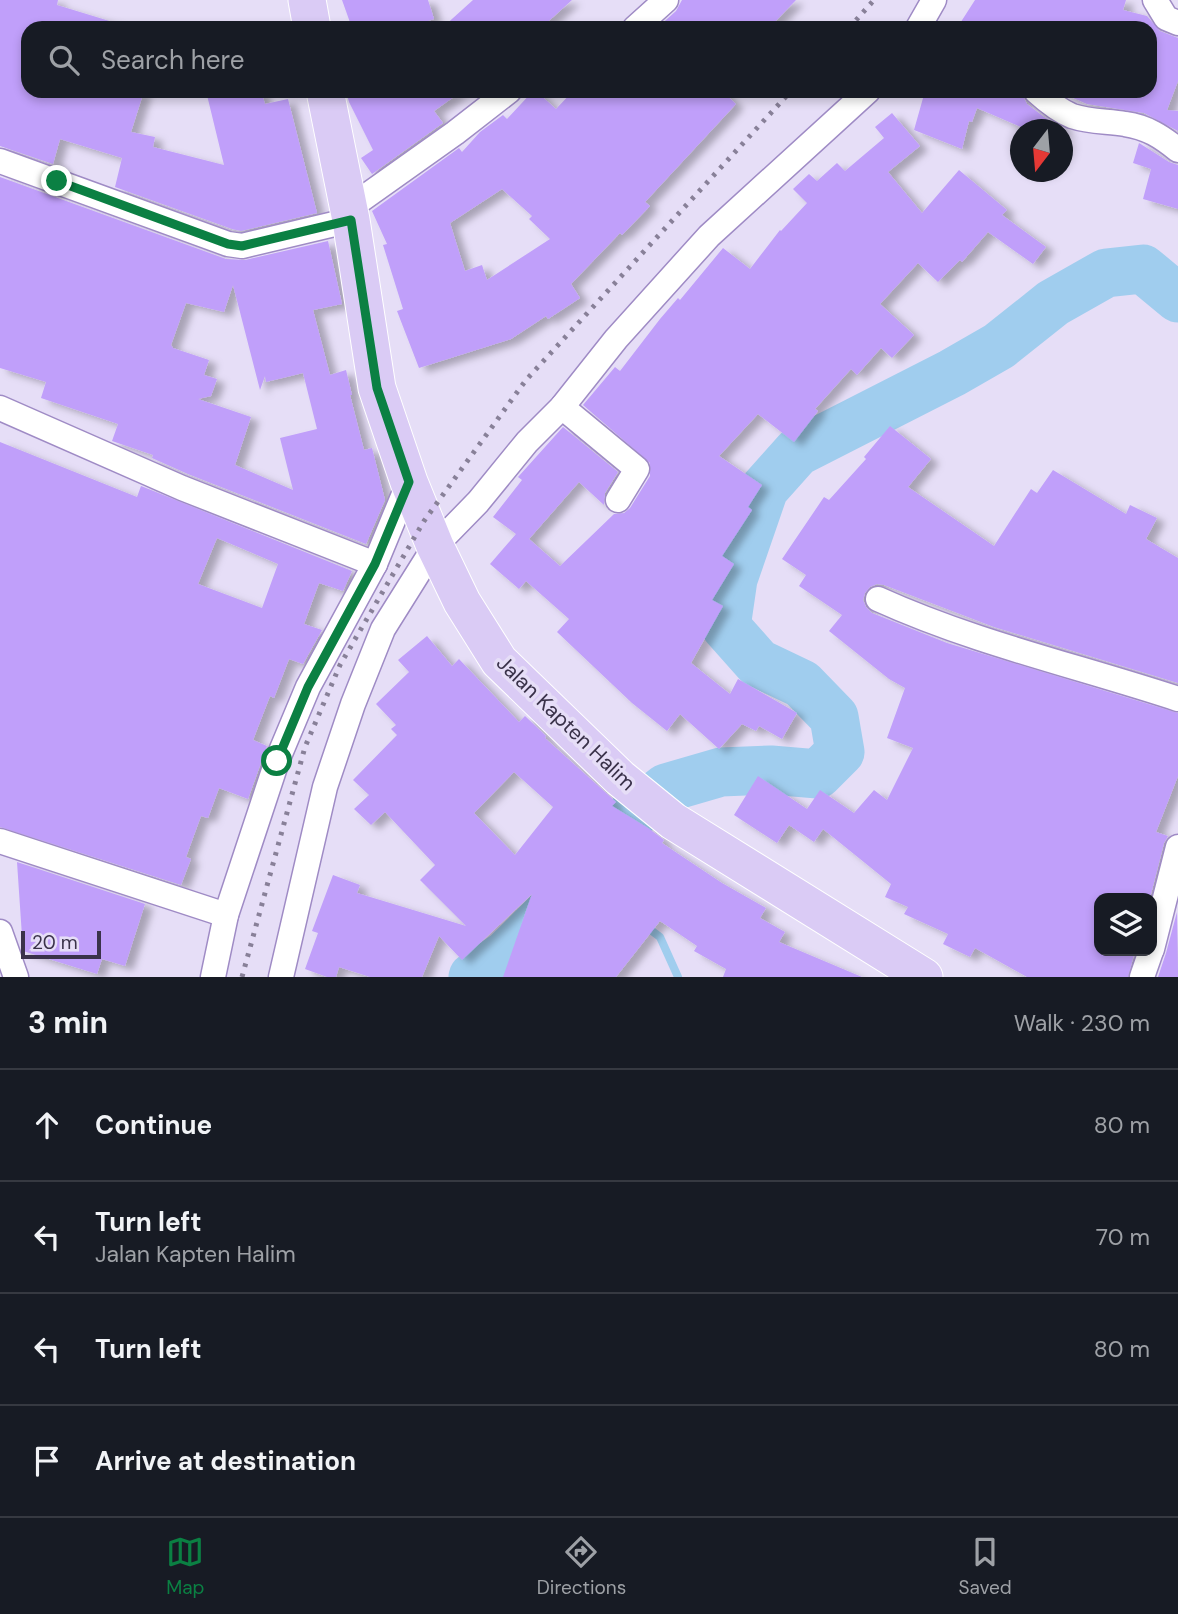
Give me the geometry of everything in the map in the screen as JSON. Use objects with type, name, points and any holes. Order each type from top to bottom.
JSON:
[{"type":"main road","points":[[307,0],[311,21]]},
{"type":"main road","name":"Jalan Kapten Halim","points":[[326,98],[349,214],[377,388],[409,482],[435,546],[462,602],[499,661],[620,778],[673,821],[924,977]]},
{"type":"street","points":[[643,21],[666,0]]},
{"type":"street","points":[[922,21],[934,0]]},
{"type":"street","points":[[1155,0],[1166,18],[1178,23]]},
{"type":"street","points":[[0,161],[228,244],[242,246],[349,214],[500,98]]},
{"type":"street","points":[[282,970],[325,787],[353,704],[383,629],[435,546],[478,502],[527,442],[562,407],[616,339],[709,236],[860,98]]},
{"type":"street","points":[[1044,98],[1072,116],[1101,123],[1126,124],[1150,131],[1178,150]]},
{"type":"street","points":[[562,407],[636,470],[618,500]]},
{"type":"street","points":[[0,408],[182,488],[375,564]]},
{"type":"street","points":[[215,967],[226,915],[277,761],[308,687],[375,564],[409,482]]},
{"type":"street","points":[[878,600],[981,640],[1109,676],[1178,699]]},
{"type":"street","points":[[0,841],[226,915]]},
{"type":"street","points":[[1157,930],[1178,847]]},
{"type":"street","points":[[0,932],[16,977]]},
{"type":"street","points":[[1142,977],[1150,956]]},
{"type":"building","points":[[0,0],[58,0],[57,5],[109,21],[21,21],[21,98],[142,98],[131,132],[155,137],[153,147],[224,165],[208,98],[263,98],[265,104],[288,99],[317,213],[241,231],[115,187],[122,158],[60,139],[53,164],[0,146]]},
{"type":"building","points":[[342,0],[428,0],[434,19],[428,21],[350,21]]},
{"type":"building","points":[[473,0],[572,0],[549,21],[450,21]]},
{"type":"building","points":[[682,0],[796,0],[776,21],[665,21],[676,11]]},
{"type":"building","points":[[975,0],[1126,0],[1123,10],[1147,16],[1151,21],[962,21]]},
{"type":"building","points":[[1157,28],[1178,38],[1178,81],[1167,110],[1178,111],[1178,131],[1144,113],[1087,104],[1073,98],[1157,98]]},
{"type":"building","points":[[348,98],[452,98],[434,111],[443,123],[372,174],[361,158],[373,150]]},
{"type":"building","points":[[526,98],[544,98],[556,109],[566,98],[730,98],[736,104],[645,202],[650,206],[571,284],[580,298],[511,339],[419,368],[397,311],[403,309],[383,245],[387,244],[372,211],[459,148],[462,152],[480,132],[503,115],[507,119]],"holes":[[[502,189],[532,216],[529,219],[550,239],[487,280],[482,265],[465,271],[450,223]]]},
{"type":"building","points":[[923,98],[1024,98],[1027,104],[1047,119],[1010,119],[1010,122],[977,108],[972,122],[969,121],[962,149],[914,130]]},
{"type":"building","points":[[892,113],[920,146],[888,172],[922,213],[959,170],[1007,210],[1002,215],[1046,247],[1033,264],[988,232],[962,262],[960,260],[938,282],[918,263],[880,304],[914,335],[892,358],[881,348],[857,375],[851,369],[815,409],[818,411],[794,442],[758,414],[719,456],[762,485],[748,507],[752,510],[722,556],[734,564],[712,600],[723,606],[691,663],[730,694],[738,679],[797,713],[782,739],[759,726],[756,731],[742,724],[719,749],[680,714],[667,731],[632,703],[557,632],[569,619],[526,581],[519,589],[490,564],[516,534],[493,517],[522,480],[518,477],[563,427],[618,472],[605,493],[604,505],[579,482],[529,539],[560,566],[614,514],[624,513],[630,508],[650,476],[650,463],[583,405],[615,367],[620,371],[660,319],[678,298],[680,300],[723,248],[750,269],[780,230],[807,203],[793,189],[809,174],[817,181],[837,163],[845,171],[884,138],[875,127]]},
{"type":"building","points":[[1139,143],[1178,165],[1178,209],[1143,199],[1151,169],[1133,163]]},
{"type":"building","points":[[0,177],[226,259],[245,260],[328,241],[342,304],[313,310],[330,375],[346,370],[364,450],[372,448],[385,500],[366,544],[188,474],[152,458],[153,455],[112,441],[118,424],[41,398],[46,382],[0,368]],"holes":[[[233,285],[260,390],[265,376],[266,382],[303,373],[317,429],[280,438],[293,490],[235,465],[251,417],[198,399],[211,396],[217,379],[204,375],[209,360],[171,345],[186,303],[224,312]]]},
{"type":"building","points":[[890,426],[931,459],[908,487],[994,546],[1031,489],[1037,493],[1053,470],[1126,514],[1130,505],[1157,518],[1146,539],[1178,558],[1178,683],[994,627],[884,585],[870,587],[863,600],[872,613],[947,643],[1178,713],[1178,776],[1156,832],[1168,836],[1151,893],[1094,893],[1094,956],[1134,956],[1128,977],[1027,977],[975,948],[970,957],[943,944],[948,934],[904,914],[908,907],[885,897],[891,884],[823,829],[814,842],[789,825],[777,843],[734,815],[758,776],[807,809],[820,790],[854,813],[874,790],[887,800],[913,748],[887,738],[905,688],[889,679],[829,631],[842,615],[799,586],[806,575],[782,559],[824,497],[829,500],[866,459],[864,457]]},
{"type":"building","points":[[0,442],[137,497],[141,486],[352,571],[343,591],[319,583],[304,624],[322,630],[303,664],[289,659],[274,698],[270,696],[253,740],[267,746],[248,799],[219,788],[208,818],[201,816],[186,857],[191,859],[181,885],[0,827]],"holes":[[[217,538],[278,564],[262,608],[198,584]]]},
{"type":"building","points":[[427,636],[452,666],[459,659],[519,722],[525,716],[545,738],[616,802],[612,806],[648,828],[664,840],[662,843],[722,883],[766,908],[760,918],[785,932],[779,942],[862,977],[723,977],[726,969],[694,951],[697,946],[660,921],[616,977],[503,977],[532,894],[462,960],[439,936],[422,977],[370,977],[339,967],[336,977],[327,977],[305,969],[318,933],[312,931],[333,875],[360,885],[357,893],[466,926],[420,880],[435,865],[385,812],[371,825],[354,809],[369,795],[353,780],[397,735],[391,729],[396,725],[376,704],[409,672],[398,660]],"holes":[[[514,772],[553,807],[515,855],[474,813]]]},
{"type":"building","points":[[17,862],[145,904],[125,966],[102,959],[97,974],[23,951]]},
{"type":"building","points":[[1177,912],[1178,977],[1158,977],[1166,953]]},
{"type":"waterway","points":[[473,977],[506,955],[583,879],[604,837],[666,788],[721,772],[771,770],[818,774],[840,752],[834,717],[802,684],[758,663],[726,627],[733,579],[764,489],[797,452],[999,346],[1053,303],[1106,273],[1143,269],[1178,298]]},
{"type":"waterway","points":[[644,925],[660,937],[678,977]]},
{"type":"railway","points":[[855,21],[874,0]]},
{"type":"railway","points":[[242,977],[305,747],[340,665],[424,521],[526,380],[785,98]]},
{"type":"route","points":[[57,181],[214,240],[242,246],[351,220],[377,388],[409,482],[375,564],[308,687],[277,761]]}]
